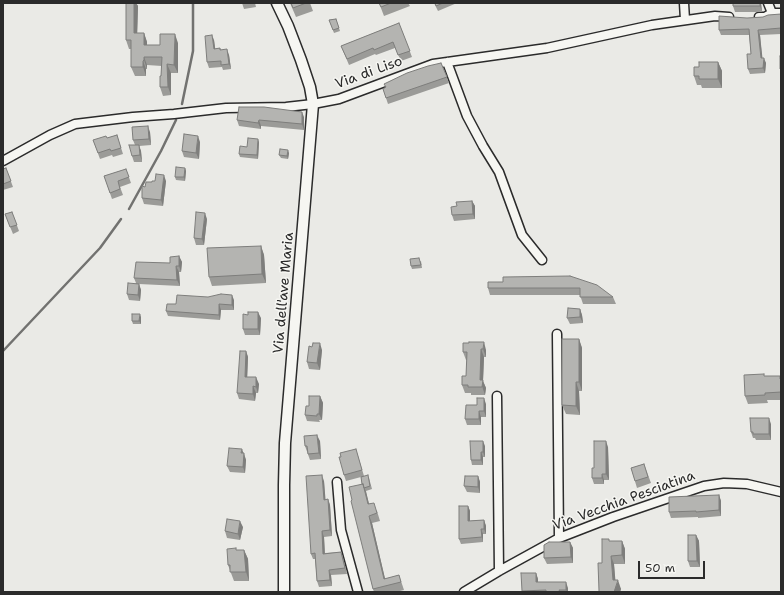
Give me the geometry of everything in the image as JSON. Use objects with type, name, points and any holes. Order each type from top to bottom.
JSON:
[{"type":"street","name":"Via dell'ave Maria","points":[[277,3],[288,26],[301,60],[310,87],[313,104],[285,443],[284,592]]},
{"type":"street","points":[[684,3],[685,20]]},
{"type":"street","points":[[768,3],[772,13]]},
{"type":"street","points":[[749,18],[765,17],[772,13],[781,13]]},
{"type":"street","name":"Via di Liso","points":[[3,161],[50,135],[75,124],[226,108],[286,107],[313,104],[338,99],[432,64],[547,48],[652,25],[714,16],[735,17]]},
{"type":"street","points":[[447,62],[467,116],[499,172],[522,235],[542,260]]},
{"type":"street","points":[[557,334],[559,538]]},
{"type":"street","points":[[497,396],[499,571]]},
{"type":"street","points":[[337,482],[341,530],[358,592]]},
{"type":"street","name":"Via Vecchia Pesciatina","points":[[464,592],[559,538],[613,517],[704,486],[724,483],[747,484],[781,492]]},
{"type":"building","points":[[126,3],[134,3],[134,33],[144,33],[144,45],[160,45],[160,34],[175,34],[174,65],[167,64],[168,87],[160,87],[162,57],[144,57],[143,67],[131,67],[131,40],[126,40]]},
{"type":"building","points":[[291,3],[306,3],[293,8]]},
{"type":"building","points":[[379,3],[391,3],[381,7]]},
{"type":"building","points":[[435,3],[443,3],[436,6]]},
{"type":"building","points":[[733,3],[760,3],[760,6],[733,6]]},
{"type":"building","points":[[781,14],[781,28],[758,30],[761,58],[764,58],[763,68],[748,69],[747,54],[751,54],[749,29],[719,30],[719,16],[747,18]]},
{"type":"building","points":[[336,19],[339,28],[333,30],[329,20]]},
{"type":"building","points":[[399,23],[410,51],[398,55],[393,42],[374,50],[373,48],[347,59],[341,46]]},
{"type":"building","points":[[212,35],[214,49],[227,49],[229,64],[221,65],[221,61],[207,62],[205,36]]},
{"type":"building","points":[[781,56],[781,69],[780,69]]},
{"type":"building","points":[[699,62],[718,62],[718,79],[699,79],[699,76],[694,76],[694,67],[699,67]]},
{"type":"building","points":[[441,63],[447,77],[386,98],[383,89],[386,87],[384,84],[407,73]]},
{"type":"building","points":[[239,107],[264,107],[302,112],[302,124],[259,120],[258,123],[237,120]]},
{"type":"building","points":[[148,126],[149,139],[133,140],[132,127]]},
{"type":"building","points":[[184,134],[198,136],[196,153],[182,151]]},
{"type":"building","points":[[117,135],[121,148],[111,151],[110,149],[98,153],[93,140],[106,136],[107,138]]},
{"type":"building","points":[[248,138],[258,139],[257,155],[239,154],[240,146],[247,147]]},
{"type":"building","points":[[129,145],[139,145],[140,155],[132,156]]},
{"type":"building","points":[[280,149],[288,150],[287,156],[279,155]]},
{"type":"building","points":[[176,167],[185,168],[184,177],[175,177]]},
{"type":"building","points":[[6,168],[11,181],[3,184],[3,169]]},
{"type":"building","points":[[126,169],[129,177],[118,181],[120,189],[110,193],[104,176]]},
{"type":"building","points":[[156,174],[164,175],[161,200],[142,198],[142,186],[145,187],[146,182],[155,181]]},
{"type":"building","points":[[472,201],[473,214],[452,215],[451,207],[457,206],[456,202]]},
{"type":"building","points":[[12,212],[17,225],[10,227],[5,214]]},
{"type":"building","points":[[196,212],[205,213],[202,239],[194,238]]},
{"type":"building","points":[[261,246],[262,274],[209,277],[207,248]]},
{"type":"building","points":[[179,256],[179,266],[176,266],[177,280],[134,278],[136,262],[170,263],[170,257]]},
{"type":"building","points":[[419,258],[421,265],[411,266],[410,259]]},
{"type":"building","points":[[570,276],[597,285],[613,297],[580,297],[580,288],[488,288],[488,282],[503,282],[503,277]]},
{"type":"building","points":[[128,283],[139,284],[138,295],[127,294]]},
{"type":"building","points":[[221,294],[232,295],[232,305],[219,304],[219,315],[166,311],[167,304],[176,304],[177,295],[208,297]]},
{"type":"building","points":[[568,308],[580,309],[580,317],[567,318]]},
{"type":"building","points":[[248,312],[258,312],[258,329],[243,329],[243,314],[248,315]]},
{"type":"building","points":[[132,314],[140,314],[139,321],[132,321]]},
{"type":"building","points":[[562,339],[579,339],[579,382],[576,382],[576,406],[562,405]]},
{"type":"building","points":[[484,342],[483,349],[481,349],[480,380],[483,380],[482,387],[468,387],[468,385],[462,385],[462,376],[466,376],[467,352],[463,352],[463,343]]},
{"type":"building","points":[[313,343],[320,343],[317,363],[307,362],[309,346],[312,347]]},
{"type":"building","points":[[240,351],[246,351],[245,377],[256,377],[256,387],[253,386],[253,394],[237,393]]},
{"type":"building","points":[[764,374],[764,376],[780,376],[781,392],[765,393],[765,395],[745,396],[744,375]]},
{"type":"building","points":[[309,396],[320,396],[319,414],[317,414],[317,416],[305,415],[306,406],[309,406]]},
{"type":"building","points":[[477,398],[484,398],[484,411],[479,411],[479,419],[465,419],[466,405],[477,405]]},
{"type":"building","points":[[750,418],[769,418],[769,434],[753,434],[753,432],[751,432]]},
{"type":"building","points":[[317,435],[319,453],[308,454],[304,436]]},
{"type":"building","points":[[470,441],[483,441],[481,460],[471,460]]},
{"type":"building","points":[[594,441],[606,441],[606,474],[602,474],[602,478],[592,478],[592,468],[594,468]]},
{"type":"building","points":[[229,448],[242,449],[241,453],[244,453],[243,467],[227,466]]},
{"type":"building","points":[[356,449],[362,470],[344,475],[339,457],[341,457],[340,453]]},
{"type":"building","points":[[644,464],[648,477],[635,481],[631,468]]},
{"type":"building","points":[[322,475],[324,500],[328,499],[330,530],[322,531],[323,554],[341,552],[345,568],[329,570],[330,580],[317,581],[315,553],[311,554],[306,476]]},
{"type":"building","points":[[368,475],[370,486],[364,488],[361,477]]},
{"type":"building","points":[[465,476],[478,476],[478,487],[464,486]]},
{"type":"building","points":[[363,484],[368,504],[374,503],[377,513],[369,516],[384,579],[399,575],[401,582],[373,589],[351,501],[349,487]]},
{"type":"building","points":[[719,495],[719,510],[669,512],[669,497]]},
{"type":"building","points":[[459,506],[468,506],[468,521],[484,520],[484,529],[481,529],[482,537],[459,539]]},
{"type":"building","points":[[227,519],[240,521],[238,534],[225,531]]},
{"type":"building","points":[[688,535],[696,535],[697,561],[688,561]]},
{"type":"building","points":[[602,539],[609,539],[609,541],[622,541],[622,555],[611,556],[613,580],[618,580],[614,592],[598,592],[598,563],[602,563]]},
{"type":"building","points":[[549,542],[570,542],[571,557],[544,558],[544,545]]},
{"type":"building","points":[[236,548],[236,550],[244,550],[246,572],[230,572],[227,549]]},
{"type":"building","points":[[521,573],[536,573],[536,582],[566,582],[566,590],[559,590],[560,592],[546,592],[546,590],[522,591]]},
{"type":"waterway","points":[[182,104],[193,51],[193,3]]},
{"type":"waterway","points":[[129,209],[161,151],[176,120]]},
{"type":"waterway","points":[[3,351],[100,248],[121,219]]}]
